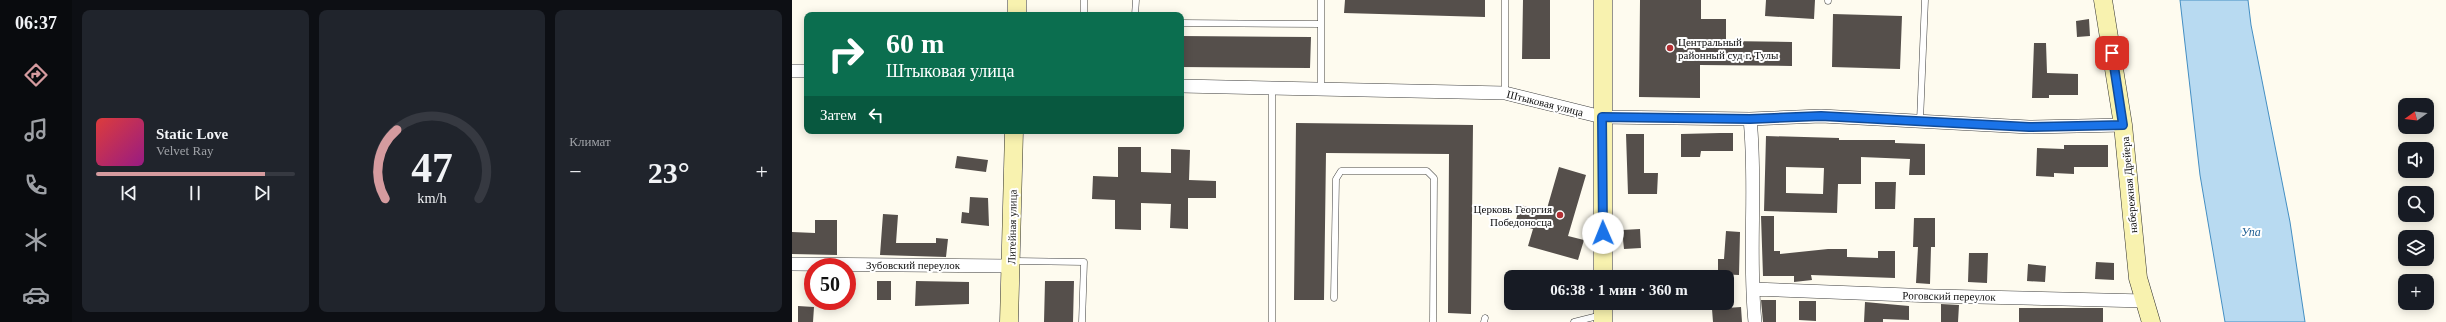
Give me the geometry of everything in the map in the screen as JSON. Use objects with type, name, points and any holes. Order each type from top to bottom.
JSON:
[{"type":"main road","points":[[1017,0],[1017,12]]},
{"type":"main road","points":[[1603,0],[1603,270]]},
{"type":"main road","name":"набережная Дрейера","points":[[2102,0],[2123,125],[2132,207],[2135,254],[2151,322]]},
{"type":"main road","name":"Литейная улица","points":[[1009,322],[1014,134]]},
{"type":"street","points":[[792,71],[804,71]]},
{"type":"street","name":"Штыковая улица","points":[[1184,86],[1505,93],[1602,117],[1750,119],[1821,116],[2029,127],[2123,125]]},
{"type":"street","points":[[1750,119],[1754,159],[1753,289],[1755,322]]},
{"type":"street","name":"Зубовский переулок","points":[[792,264],[1011,263]]},
{"type":"street","name":"Роговский переулок","points":[[1753,289],[1934,296],[2145,301]]},
{"type":"lane","points":[[1084,0],[1084,12]]},
{"type":"lane","points":[[1135,12],[1136,0]]},
{"type":"lane","points":[[1320,89],[1321,0]]},
{"type":"lane","points":[[1505,0],[1505,93]]},
{"type":"lane","points":[[1920,121],[1925,0]]},
{"type":"lane","points":[[1184,23],[1321,24]]},
{"type":"lane","points":[[1272,88],[1272,322]]},
{"type":"lane","points":[[1334,298],[1336,179],[1342,171],[1427,171],[1434,178],[1432,322]]},
{"type":"lane","points":[[1011,263],[1084,262],[1082,322]]},
{"type":"lane","points":[[1574,322],[1603,313]]},
{"type":"water","name":"Упа","points":[[2180,0],[2248,0],[2251,25],[2290,222],[2305,322],[2225,322],[2200,175]]},
{"type":"building","points":[[1345,0],[1485,0],[1485,17],[1344,13]]},
{"type":"building","points":[[1523,0],[1550,0],[1550,59],[1522,59]]},
{"type":"building","name":"Центральный районный суд г. Тулы","points":[[1640,0],[1701,0],[1701,19],[1726,19],[1726,41],[1792,42],[1792,66],[1700,65],[1700,98],[1639,97]]},
{"type":"building","points":[[1766,0],[1815,0],[1814,19],[1765,16]]},
{"type":"building","points":[[1833,14],[1902,16],[1900,69],[1832,67]]},
{"type":"building","points":[[2089,19],[2090,36],[2077,37],[2076,21]]},
{"type":"building","points":[[1184,36],[1311,37],[1310,68],[1184,67]]},
{"type":"building","points":[[2034,43],[2046,43],[2047,73],[2078,74],[2078,95],[2049,95],[2049,98],[2032,98]]},
{"type":"building","points":[[1296,123],[1473,125],[1471,314],[1448,313],[1449,154],[1326,153],[1324,300],[1294,300]]},
{"type":"building","points":[[1733,133],[1733,151],[1701,151],[1700,157],[1681,157],[1681,134]]},
{"type":"building","points":[[1626,134],[1644,134],[1644,173],[1658,173],[1657,194],[1628,194]]},
{"type":"building","points":[[1766,136],[1839,138],[1839,140],[1895,140],[1895,143],[1925,144],[1925,175],[1909,175],[1910,159],[1861,157],[1861,184],[1838,184],[1837,213],[1764,211]],"holes":[[[1786,167],[1824,168],[1823,194],[1786,193]]]},
{"type":"building","points":[[2064,145],[2108,145],[2108,167],[2074,167],[2074,174],[2054,173],[2054,177],[2036,176],[2037,148],[2064,149]]},
{"type":"building","points":[[1118,147],[1141,147],[1141,172],[1171,173],[1171,149],[1190,150],[1189,180],[1216,181],[1216,198],[1188,198],[1188,229],[1170,228],[1171,204],[1141,203],[1141,230],[1115,229],[1115,200],[1092,199],[1093,176],[1118,177]]},
{"type":"building","points":[[957,156],[988,160],[986,172],[955,168]]},
{"type":"building","points":[[1559,167],[1586,175],[1568,236],[1584,240],[1578,260],[1528,246],[1533,229],[1515,224],[1520,205],[1546,212]]},
{"type":"building","points":[[1875,182],[1896,182],[1895,209],[1875,209]]},
{"type":"building","points":[[970,197],[988,198],[989,226],[961,223],[962,212],[969,213]]},
{"type":"building","points":[[883,214],[898,215],[896,243],[936,243],[936,238],[948,239],[946,257],[880,255]]},
{"type":"building","points":[[1761,216],[1774,216],[1774,251],[1780,251],[1780,254],[1828,249],[1847,249],[1847,257],[1878,258],[1878,251],[1895,251],[1895,278],[1811,275],[1812,280],[1794,282],[1794,276],[1763,276]]},
{"type":"building","points":[[1914,218],[1935,218],[1935,247],[1931,247],[1930,284],[1916,283],[1918,247],[1913,247]]},
{"type":"building","points":[[815,220],[837,220],[837,255],[792,254],[792,232],[815,233]]},
{"type":"building","points":[[1640,229],[1641,248],[1624,249],[1622,230]]},
{"type":"building","points":[[1726,231],[1740,232],[1739,275],[1734,275],[1734,270],[1718,270],[1718,259],[1724,259]]},
{"type":"building","points":[[1969,253],[1988,253],[1987,283],[1968,282]]},
{"type":"building","points":[[2096,262],[2114,263],[2114,280],[2095,279]]},
{"type":"building","points":[[2028,264],[2046,266],[2045,282],[2027,281]]},
{"type":"building","points":[[877,281],[891,281],[891,300],[877,300]]},
{"type":"building","points":[[916,281],[969,282],[969,304],[915,306]]},
{"type":"building","points":[[1045,281],[1074,281],[1073,322],[1044,322]]},
{"type":"building","points":[[1761,300],[1776,300],[1776,322],[1763,322]]},
{"type":"building","points":[[1799,301],[1816,301],[1816,321],[1799,320]]},
{"type":"building","points":[[1865,302],[1909,306],[1909,320],[1883,319],[1883,322],[1864,322]]},
{"type":"building","points":[[1941,304],[1959,305],[1958,322],[1941,322]]},
{"type":"building","points":[[798,306],[804,306],[804,310],[814,310],[813,322],[798,322]]},
{"type":"building","points":[[1734,307],[1741,307],[1742,322],[1713,322],[1712,310],[1734,310]]},
{"type":"building","points":[[2019,308],[2103,308],[2103,322],[2019,322]]},
{"type":"place","name":"Центральный районный суд г. Тулы","points":[[1670,48]]},
{"type":"place","name":"Церковь Георгия Победоносца","points":[[1560,215]]},
{"type":"route","points":[[1603,233],[1602,117],[1750,119],[1821,116],[2029,127],[2123,125],[2112,53]]}]
